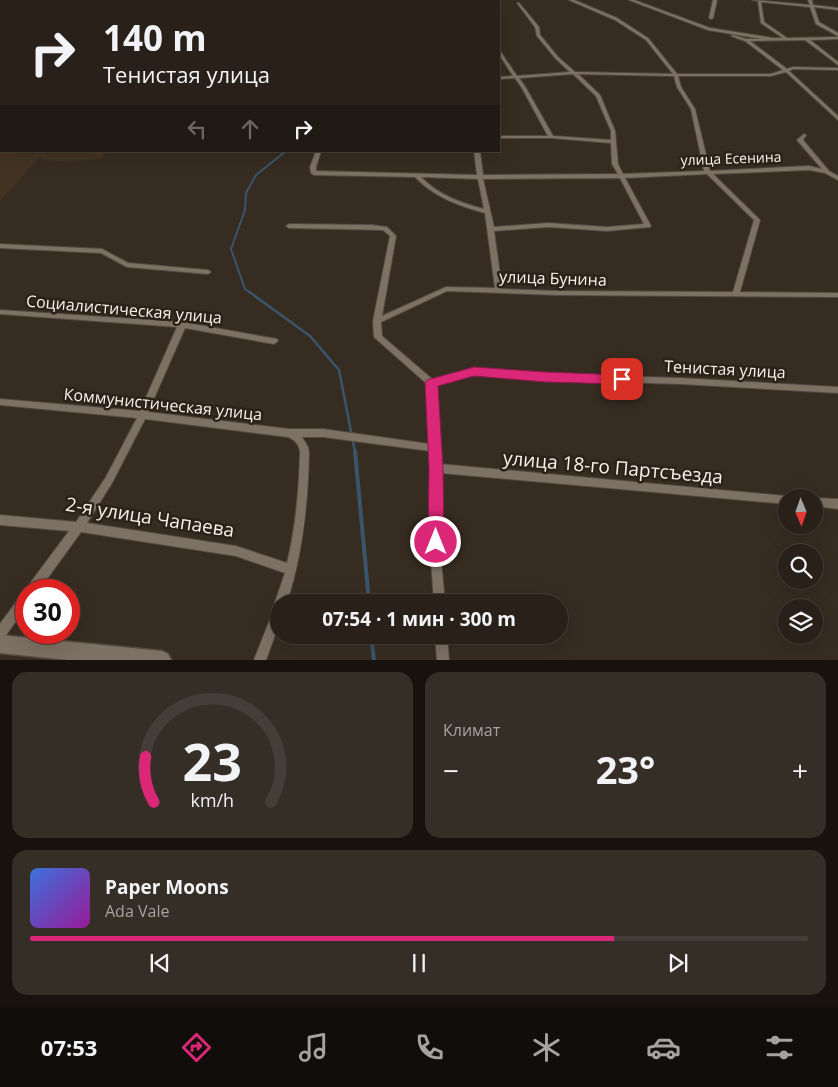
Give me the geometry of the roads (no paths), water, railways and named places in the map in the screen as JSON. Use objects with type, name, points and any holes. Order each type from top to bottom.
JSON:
[{"type":"main road","points":[[0,644],[162,660]]},
{"type":"street","points":[[571,0],[616,19],[647,39],[676,75],[680,87],[693,109],[707,171],[757,220],[736,295]]},
{"type":"street","points":[[631,0],[709,29],[746,40],[838,37]]},
{"type":"street","points":[[711,18],[715,0]]},
{"type":"street","points":[[754,0],[838,8]]},
{"type":"street","points":[[759,0],[762,22],[785,38]]},
{"type":"street","points":[[810,0],[817,23],[838,37]]},
{"type":"street","points":[[491,229],[548,225],[607,229],[648,226],[615,164],[613,132],[598,95],[553,54],[538,35],[537,27],[518,4]]},
{"type":"street","points":[[709,29],[772,39]]},
{"type":"street","points":[[805,38],[838,64]]},
{"type":"street","points":[[746,40],[785,69],[838,119]]},
{"type":"street","points":[[500,54],[524,88],[551,137]]},
{"type":"street","points":[[500,78],[574,72],[771,75],[785,69],[838,69]]},
{"type":"street","points":[[804,135],[800,140],[827,172]]},
{"type":"street","points":[[500,137],[551,137],[614,142]]},
{"type":"street","name":"улица Есенина","points":[[319,152],[313,167],[314,173],[480,177],[623,176],[808,168],[827,172],[838,178]]},
{"type":"street","points":[[477,152],[480,177],[491,229],[499,290]]},
{"type":"street","points":[[808,168],[816,164],[817,159]]},
{"type":"street","points":[[416,176],[422,183],[440,195],[487,212]]},
{"type":"street","points":[[289,226],[385,228],[393,236],[377,321],[378,337],[431,383],[436,468],[436,560],[438,594]]},
{"type":"street","points":[[0,246],[102,251],[127,265],[208,272]]},
{"type":"street","name":"улица Бунина","points":[[377,321],[446,289],[557,293],[838,295]]},
{"type":"street","name":"Социалистическая улица","points":[[0,312],[182,325],[274,341]]},
{"type":"street","points":[[40,579],[79,527],[109,479],[165,368],[182,325]]},
{"type":"street","name":"Тенистая улица","points":[[431,383],[474,371],[545,377],[680,381],[838,390]]},
{"type":"street","name":"Коммунистическая улица","points":[[0,402],[142,415],[289,432],[323,432],[434,448]]},
{"type":"street","points":[[283,594],[300,522],[304,446],[299,439],[289,432]]},
{"type":"street","name":"улица 18-го Партсъезда","points":[[436,468],[778,499]]},
{"type":"street","points":[[823,503],[838,504]]},
{"type":"street","name":"2-я улица Чапаева","points":[[0,520],[79,527],[236,551],[290,570]]},
{"type":"street","points":[[0,634],[15,613]]},
{"type":"street","points":[[260,660],[270,633]]},
{"type":"street","points":[[442,644],[443,660]]},
{"type":"waterway","points":[[249,292],[245,289],[231,249],[245,210],[246,193],[256,175],[285,152]]},
{"type":"waterway","points":[[248,291],[310,336],[339,370],[355,452]]},
{"type":"waterway","points":[[355,451],[368,594]]},
{"type":"waterway","points":[[372,644],[374,660]]}]
